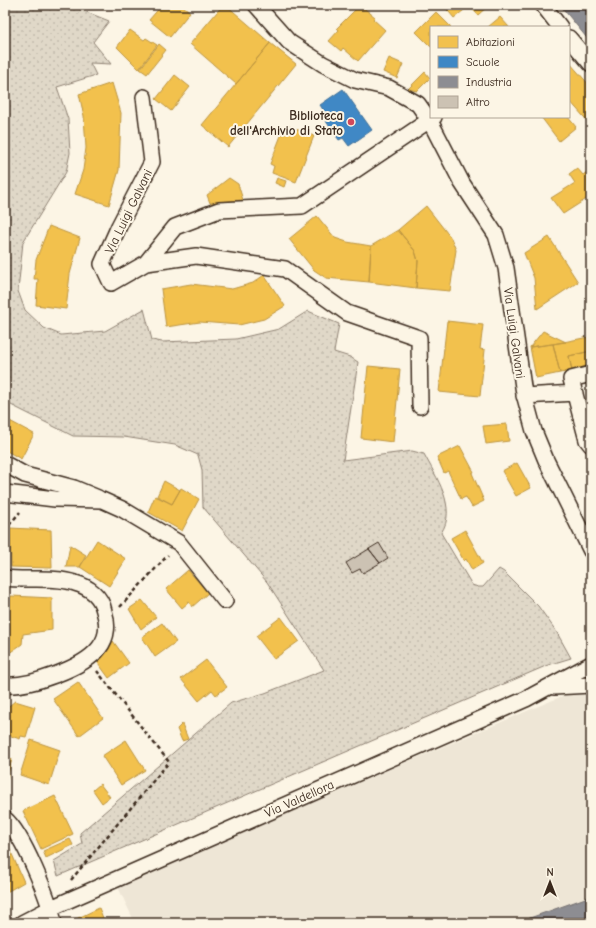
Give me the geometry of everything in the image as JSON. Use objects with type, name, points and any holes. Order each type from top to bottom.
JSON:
[{"type":"street","name":"Via Luigi Galvani","points":[[256,5],[289,42],[323,64],[355,80],[388,88],[418,104],[430,117]]},
{"type":"street","points":[[543,5],[552,24]]},
{"type":"street","points":[[570,39],[591,64]]},
{"type":"street","name":"Via Luigi Galvani","points":[[144,97],[152,162],[119,226],[102,264],[111,283],[146,263],[175,227],[219,210],[302,206],[432,119],[462,183],[496,235],[506,268],[524,396],[534,430],[546,460],[591,551]]},
{"type":"street","name":"Via Luigi Galvani","points":[[146,263],[196,256],[285,269],[347,313],[419,338],[420,406]]},
{"type":"street","points":[[591,374],[571,379],[587,440],[591,445]]},
{"type":"street","points":[[524,396],[555,396],[575,393]]},
{"type":"street","points":[[5,464],[25,475],[74,488],[122,509],[179,543],[225,600]]},
{"type":"street","points":[[5,493],[54,499],[102,500]]},
{"type":"street","points":[[5,578],[75,583],[90,589],[97,596],[103,607],[107,621],[106,633],[102,644],[87,659],[53,675],[24,684],[5,685]]},
{"type":"street","name":"Via Valdellora","points":[[22,923],[51,908],[526,699],[591,664]]},
{"type":"street","name":"Via Valdellora","points":[[547,688],[591,685]]},
{"type":"street","points":[[5,819],[20,840],[51,908],[54,923]]},
{"type":"path","points":[[107,621],[179,543]]},
{"type":"path","points":[[68,884],[169,762],[87,659]]},
{"type":"shaded area","points":[[5,5],[69,5],[109,21],[93,42],[111,64],[90,63],[96,75],[57,87],[68,119],[70,153],[66,172],[23,242],[18,291],[25,310],[44,328],[61,335],[105,331],[144,309],[152,340],[162,342],[236,339],[279,329],[308,311],[339,324],[334,352],[350,357],[358,362],[343,460],[412,451],[424,454],[439,483],[446,503],[446,523],[441,533],[472,585],[483,587],[499,569],[504,572],[538,606],[556,631],[571,658],[548,665],[58,876],[54,861],[82,844],[80,833],[231,703],[265,693],[324,670],[267,582],[203,507],[202,470],[198,455],[175,445],[124,437],[73,436],[5,402]]},
{"type":"shaded area","points":[[586,686],[591,686],[591,923],[135,923],[117,885]]},
{"type":"building: Abitazioni","points":[[162,5],[182,5],[190,12],[170,37],[149,20]]},
{"type":"building: Abitazioni","points":[[223,5],[226,5],[270,43],[236,84],[190,44]]},
{"type":"building: Abitazioni","points":[[360,5],[375,17],[373,19],[385,30],[358,61],[343,48],[341,51],[329,41],[339,30],[337,28]]},
{"type":"building: Abitazioni","points":[[459,5],[464,10],[454,18],[444,6]]},
{"type":"building: Abitazioni","points":[[469,5],[489,5],[478,15]]},
{"type":"building: Abitazioni","points":[[436,12],[450,26],[430,26],[430,46],[416,32]]},
{"type":"building: Abitazioni","points":[[500,17],[508,26],[489,26]]},
{"type":"building: Abitazioni","points":[[130,30],[144,40],[146,38],[157,45],[139,69],[117,47]]},
{"type":"building: Abitazioni","points":[[270,43],[296,64],[228,147],[202,125]]},
{"type":"building: Abitazioni","points":[[159,44],[166,50],[147,74],[140,69]]},
{"type":"building: Abitazioni","points":[[389,58],[403,64],[397,78],[383,72]]},
{"type":"building: Abitazioni","points":[[570,63],[591,87],[591,125],[570,101]]},
{"type":"building: Abitazioni","points":[[425,72],[430,78],[417,91],[408,89]]},
{"type":"building: Abitazioni","points":[[175,75],[190,87],[171,111],[156,99]]},
{"type":"building: Abitazioni","points":[[112,83],[121,113],[119,170],[109,205],[75,194],[83,170],[86,148],[84,116],[79,94]]},
{"type":"building: Abitazioni","points":[[542,118],[569,118],[576,127],[559,141]]},
{"type":"building: Abitazioni","points":[[288,126],[314,136],[296,182],[272,173],[274,166],[270,164],[282,133],[286,134]]},
{"type":"building: Abitazioni","points":[[577,168],[583,175],[591,169],[591,196],[563,214],[551,198],[575,183],[569,174]]},
{"type":"building: Abitazioni","points":[[229,178],[238,184],[243,200],[210,203],[207,195]]},
{"type":"building: Abitazioni","points":[[277,178],[286,181],[284,187],[275,183]]},
{"type":"building: Abitazioni","points":[[426,206],[451,238],[456,250],[450,291],[416,288],[418,261],[415,251],[398,230]]},
{"type":"building: Abitazioni","points":[[317,216],[335,238],[347,242],[371,246],[369,282],[326,278],[314,270],[289,239]]},
{"type":"building: Abitazioni","points":[[49,226],[80,238],[70,274],[66,309],[36,305],[38,279],[34,279],[36,260]]},
{"type":"building: Abitazioni","points":[[398,230],[415,251],[418,261],[416,288],[369,282],[371,246]]},
{"type":"building: Abitazioni","points":[[549,237],[578,282],[537,309],[534,278],[524,253]]},
{"type":"building: Abitazioni","points":[[264,275],[285,306],[264,319],[239,325],[200,322],[166,327],[161,289],[191,284],[232,289],[253,283]]},
{"type":"building: Abitazioni","points":[[447,321],[483,325],[480,349],[485,350],[480,396],[439,392]]},
{"type":"building: Abitazioni","points":[[543,331],[566,342],[530,347]]},
{"type":"building: Abitazioni","points":[[589,337],[591,351],[569,356],[572,371],[560,373],[553,344]]},
{"type":"building: Abitazioni","points":[[553,344],[560,373],[536,378],[530,347]]},
{"type":"building: Abitazioni","points":[[591,351],[591,367],[572,371],[569,356]]},
{"type":"building: Abitazioni","points":[[368,366],[400,369],[393,442],[361,438]]},
{"type":"building: Abitazioni","points":[[6,419],[34,434],[21,459],[5,450]]},
{"type":"building: Abitazioni","points":[[507,424],[509,441],[486,444],[483,426]]},
{"type":"building: Abitazioni","points":[[460,446],[474,472],[472,473],[484,501],[472,507],[466,497],[461,499],[448,471],[444,473],[437,457]]},
{"type":"building: Abitazioni","points":[[517,463],[531,488],[516,496],[502,471]]},
{"type":"building: Abitazioni","points":[[164,481],[180,490],[172,504],[157,496]]},
{"type":"building: Abitazioni","points":[[181,488],[199,499],[182,531],[148,512],[155,496],[172,504]]},
{"type":"building: Abitazioni","points":[[10,528],[51,530],[52,568],[11,567]]},
{"type":"building: Abitazioni","points":[[465,530],[483,563],[472,570],[466,559],[464,561],[451,538]]},
{"type":"building: Abitazioni","points":[[97,540],[126,559],[109,586],[80,567]]},
{"type":"building: Abitazioni","points":[[70,545],[86,555],[80,567],[66,567]]},
{"type":"building: Abitazioni","points":[[188,570],[208,593],[192,607],[189,602],[182,608],[166,589]]},
{"type":"building: Abitazioni","points":[[5,597],[52,598],[52,630],[23,634],[22,644],[5,656]]},
{"type":"building: Abitazioni","points":[[142,600],[156,617],[141,629],[129,609]]},
{"type":"building: Abitazioni","points":[[281,617],[299,641],[274,659],[256,636]]},
{"type":"building: Abitazioni","points":[[162,623],[176,642],[155,657],[142,637]]},
{"type":"building: Abitazioni","points":[[113,641],[129,663],[109,678],[93,656]]},
{"type":"building: Abitazioni","points":[[206,660],[227,687],[216,695],[212,690],[199,701],[181,679]]},
{"type":"building: Abitazioni","points":[[78,682],[103,718],[79,736],[53,699]]},
{"type":"building: Abitazioni","points":[[15,701],[35,707],[26,737],[21,736],[20,739],[5,734],[5,709]]},
{"type":"building: Abitazioni","points":[[182,724],[188,739],[182,741],[177,729]]},
{"type":"building: Abitazioni","points":[[31,740],[60,750],[49,785],[20,775]]},
{"type":"building: Abitazioni","points":[[126,740],[145,770],[121,785],[102,756]]},
{"type":"building: Abitazioni","points":[[5,757],[12,759],[5,785]]},
{"type":"building: Abitazioni","points":[[100,784],[110,797],[102,803],[93,790]]},
{"type":"building: Abitazioni","points":[[55,796],[73,834],[41,849],[23,811]]},
{"type":"building: Abitazioni","points":[[5,838],[24,882],[5,893]]},
{"type":"building: Abitazioni","points":[[70,839],[73,845],[46,858],[43,851]]},
{"type":"building: Abitazioni","points":[[99,908],[105,923],[73,923],[72,921]]},
{"type":"building: Scuole","points":[[343,89],[372,130],[349,146],[343,138],[339,140],[321,114],[324,111],[320,105]]},
{"type":"building: Industria","points":[[560,5],[583,5],[591,15],[591,43]]},
{"type":"building: Industria","points":[[591,5],[591,15],[584,6]]},
{"type":"building: Industria","points":[[591,896],[591,923],[516,923]]},
{"type":"building: Altro","points":[[379,543],[388,558],[380,563],[369,549]]},
{"type":"building: Altro","points":[[369,549],[380,563],[363,573],[360,569],[352,573],[346,563]]},
{"type":"place","name":"Biblioteca dell'Archivio di Stato","points":[[351,122]]}]
